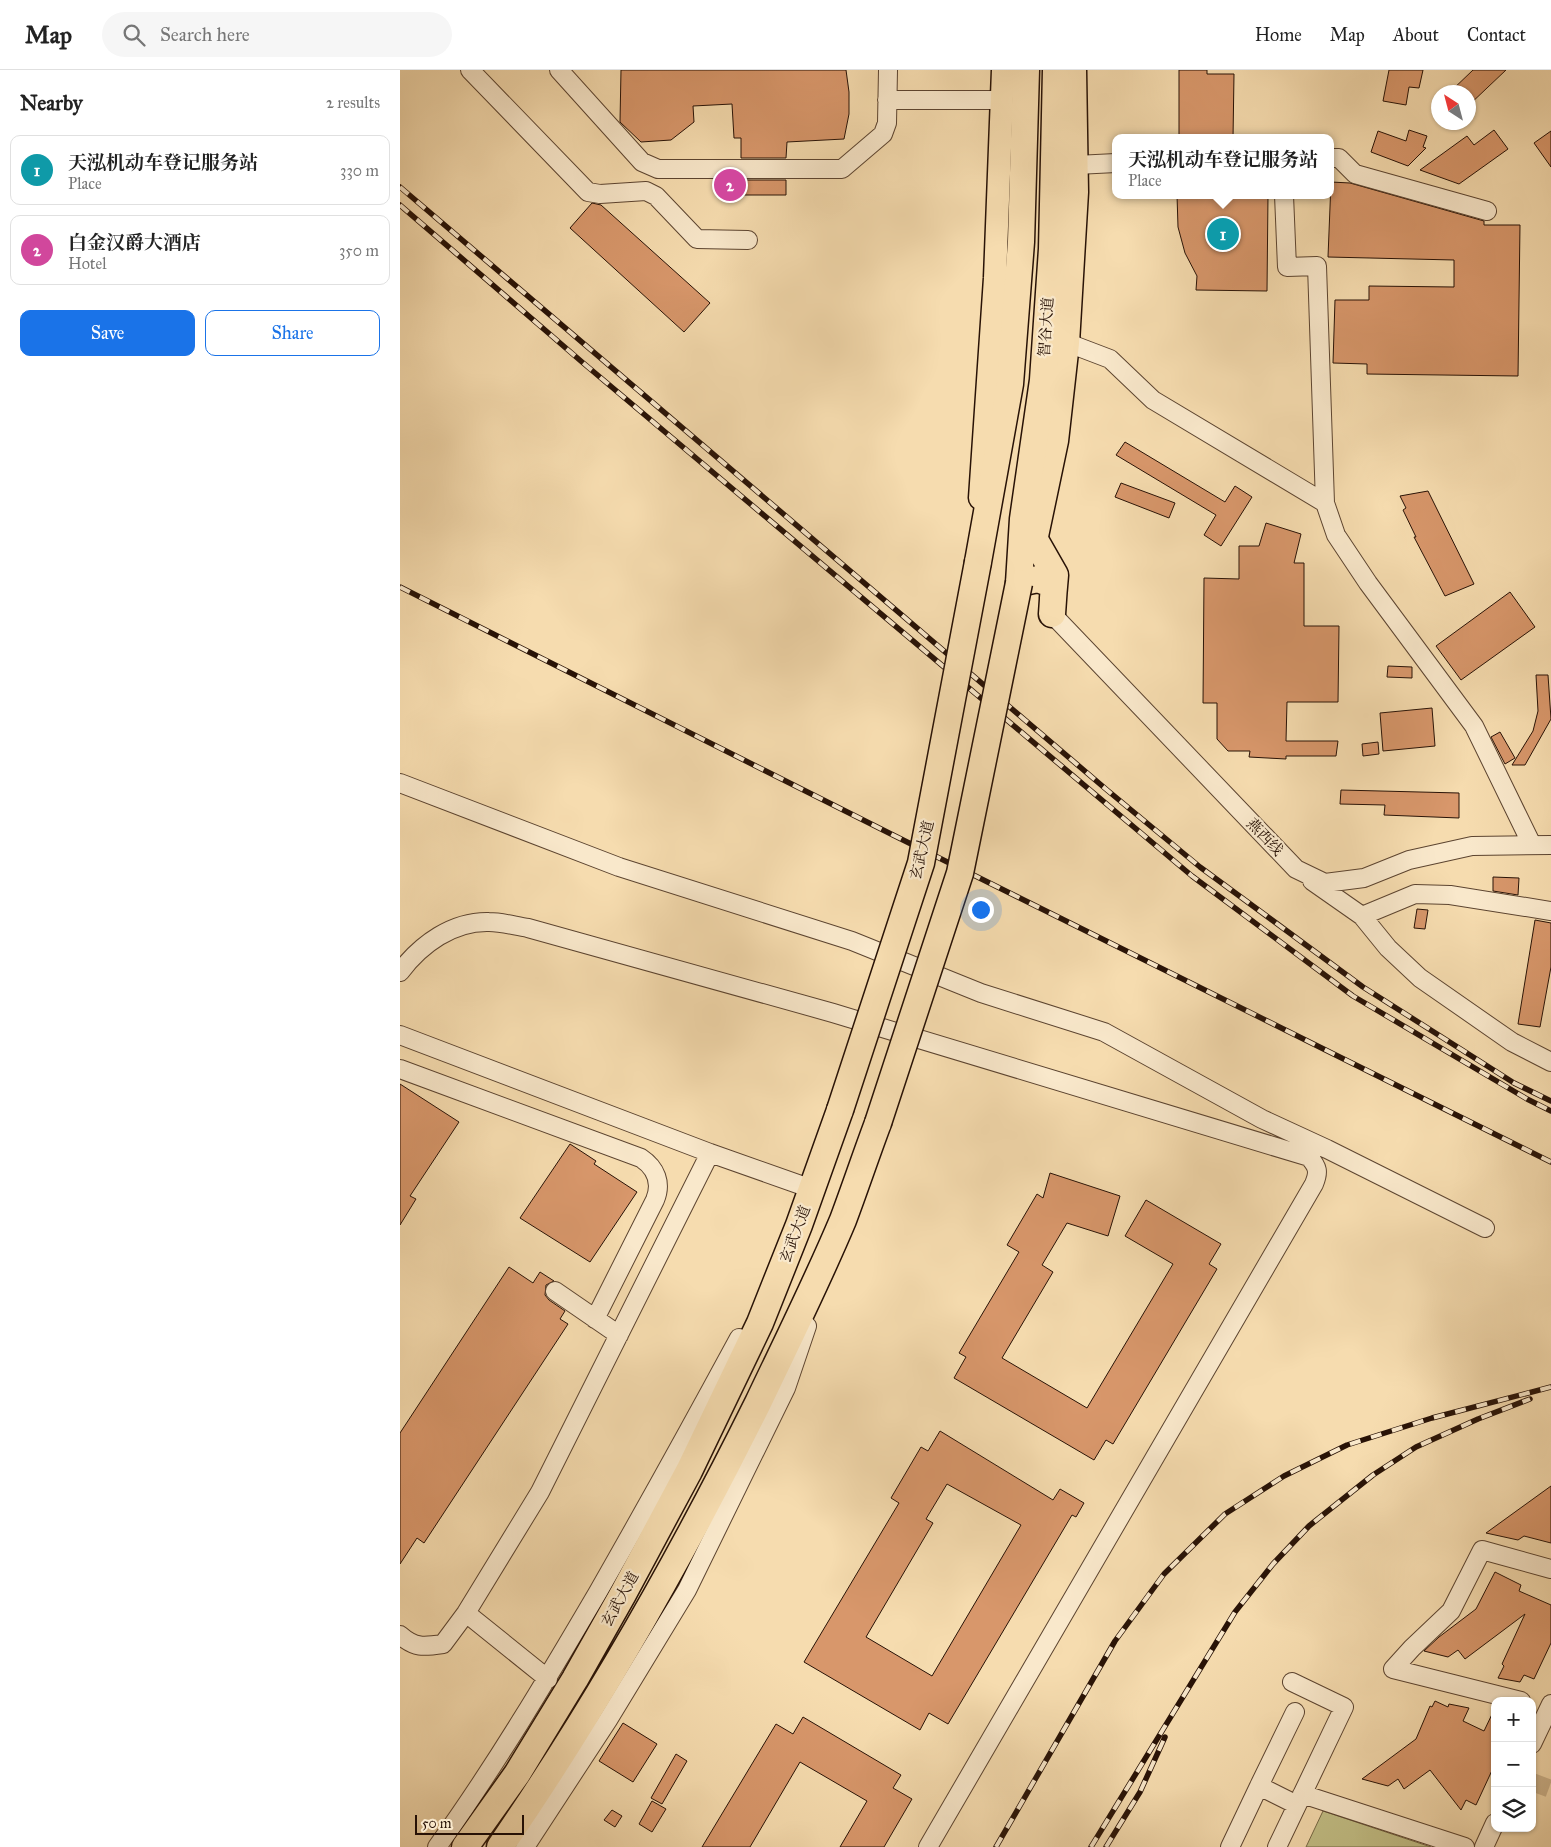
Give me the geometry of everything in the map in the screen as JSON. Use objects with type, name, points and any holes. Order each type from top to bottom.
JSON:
[{"type":"highway","points":[[978,562],[1010,384],[1021,242],[1026,70]]},
{"type":"highway","name":"智谷大道","points":[[1019,583],[1023,519],[1043,380],[1052,249],[1056,70]]},
{"type":"highway","points":[[1023,519],[1055,575],[1052,614]]},
{"type":"highway","name":"玄武大道","points":[[466,1847],[517,1774],[624,1594],[689,1470],[760,1323],[799,1225],[840,1110],[921,863],[978,562]]},
{"type":"highway","points":[[1019,583],[1038,579],[1054,585],[1052,614]]},
{"type":"highway","name":"玄武大道","points":[[500,1847],[541,1786],[650,1607],[720,1479],[804,1308],[843,1219],[878,1123],[960,873],[1019,583]]},
{"type":"main road","points":[[978,562],[981,467],[995,278],[1003,70]]},
{"type":"main road","points":[[1019,583],[1036,541],[1058,440],[1068,343],[1077,192],[1076,70]]},
{"type":"street","points":[[470,70],[588,192],[600,194],[646,191],[656,196],[697,239],[748,240]]},
{"type":"street","points":[[559,70],[642,162],[658,170],[842,169],[882,134],[886,123],[888,70]]},
{"type":"street","points":[[887,100],[1003,100]]},
{"type":"street","points":[[1334,158],[1339,158],[1355,174],[1487,211]]},
{"type":"street","points":[[1076,165],[1112,164]]},
{"type":"street","points":[[1284,199],[1287,267],[1317,266],[1325,503],[1336,535],[1368,583],[1474,726],[1532,845]]},
{"type":"street","points":[[1068,343],[1110,359],[1153,400],[1325,503]]},
{"type":"street","name":"燕西线","points":[[1052,614],[1296,869],[1324,883],[1364,878],[1409,860],[1472,846],[1551,845]]},
{"type":"street","points":[[400,783],[620,867],[852,941],[981,993],[1104,1032],[1262,1119],[1327,1148],[1485,1228]]},
{"type":"street","points":[[1296,869],[1362,916],[1388,948],[1420,978],[1512,1042],[1551,1062]]},
{"type":"street","points":[[1362,916],[1415,894],[1450,895],[1551,911]]},
{"type":"street","points":[[400,972],[415,954],[429,942],[447,932],[468,924],[490,922],[528,928],[833,1013],[1309,1157],[1316,1165],[1318,1174],[1314,1184],[928,1847]]},
{"type":"street","points":[[400,1035],[812,1189]]},
{"type":"street","points":[[400,1069],[641,1158],[652,1168],[658,1181],[657,1194],[594,1319]]},
{"type":"street","points":[[1316,1165],[1327,1148]]},
{"type":"street","points":[[400,1635],[412,1644],[427,1646],[443,1644],[466,1614],[540,1492],[710,1152]]},
{"type":"street","points":[[525,1847],[608,1720],[687,1590],[786,1388],[843,1219]]},
{"type":"street","points":[[437,1847],[474,1795],[548,1679],[674,1459],[799,1225]]},
{"type":"street","points":[[555,1292],[618,1335]]},
{"type":"street","points":[[1505,1697],[1393,1669],[1450,1611],[1482,1550],[1551,1568]]},
{"type":"street","points":[[466,1614],[548,1679]]},
{"type":"street","points":[[1277,1847],[1344,1707],[1292,1682]]},
{"type":"street","points":[[1533,1742],[1544,1705]]},
{"type":"street","points":[[1230,1847],[1295,1712]]},
{"type":"street","points":[[1258,1786],[1464,1847]]},
{"type":"street","points":[[1484,1847],[1491,1832]]},
{"type":"shaded area","points":[[1323,1811],[1431,1847],[1306,1847]]},
{"type":"building","points":[[621,70],[846,70],[849,114],[844,139],[787,142],[786,158],[741,158],[741,138],[734,138],[732,104],[693,106],[694,122],[671,140],[641,142],[620,122]]},
{"type":"building","points":[[1179,70],[1207,70],[1207,74],[1234,74],[1233,134],[1179,134]]},
{"type":"building","points":[[1389,70],[1423,70],[1419,88],[1409,87],[1406,105],[1383,101]]},
{"type":"building","points":[[1473,70],[1506,70],[1476,98],[1476,85],[1457,85]]},
{"type":"building","points":[[1409,130],[1427,136],[1423,147],[1426,148],[1408,166],[1371,152],[1378,131],[1406,141]]},
{"type":"building","points":[[1494,130],[1508,149],[1459,184],[1420,170],[1467,136],[1474,145]]},
{"type":"building","points":[[1551,131],[1551,167],[1534,143]]},
{"type":"building","points":[[741,180],[786,180],[786,195],[741,195]]},
{"type":"building","points":[[1334,182],[1350,183],[1484,221],[1484,225],[1520,225],[1518,376],[1367,374],[1367,364],[1333,363],[1335,300],[1369,300],[1369,286],[1454,287],[1454,260],[1328,257],[1330,199],[1334,199]]},
{"type":"building","points":[[1177,199],[1268,199],[1267,291],[1196,290],[1197,276],[1185,253],[1178,227]]},
{"type":"building","points":[[592,203],[601,205],[710,303],[684,332],[570,228]]},
{"type":"building","points":[[1125,442],[1225,502],[1235,486],[1252,497],[1221,546],[1204,535],[1216,515],[1116,455]]},
{"type":"building","points":[[1121,483],[1175,503],[1169,518],[1115,497]]},
{"type":"building","points":[[1428,491],[1474,584],[1445,596],[1414,537],[1416,537],[1403,510],[1406,508],[1400,496]]},
{"type":"building","points":[[1266,523],[1301,534],[1294,563],[1304,563],[1304,626],[1339,626],[1338,702],[1287,702],[1286,741],[1338,741],[1336,756],[1286,756],[1286,759],[1249,757],[1250,751],[1228,751],[1217,739],[1217,703],[1203,703],[1204,578],[1239,579],[1239,546],[1259,546]]},
{"type":"building","points":[[1510,592],[1535,627],[1461,680],[1436,646]]},
{"type":"building","points":[[1388,666],[1412,667],[1412,678],[1387,677]]},
{"type":"building","points":[[1536,675],[1548,675],[1551,719],[1525,765],[1512,765],[1533,731],[1538,711]]},
{"type":"building","points":[[1432,708],[1435,746],[1383,751],[1380,713]]},
{"type":"building","points":[[1500,732],[1515,758],[1505,764],[1491,737]]},
{"type":"building","points":[[1378,742],[1379,754],[1363,756],[1362,744]]},
{"type":"building","points":[[1341,790],[1459,793],[1459,818],[1384,815],[1385,805],[1340,804]]},
{"type":"building","points":[[1493,877],[1519,878],[1518,895],[1493,891]]},
{"type":"building","points":[[1417,909],[1428,910],[1425,929],[1414,928]]},
{"type":"building","points":[[1535,920],[1551,923],[1551,967],[1540,1027],[1518,1024]]},
{"type":"building","points":[[400,1084],[459,1122],[410,1196],[416,1199],[400,1225]]},
{"type":"building","points":[[570,1144],[596,1161],[594,1164],[637,1192],[590,1262],[520,1218]]},
{"type":"building","points":[[1050,1173],[1120,1196],[1108,1236],[1067,1223],[1042,1265],[1053,1272],[1002,1358],[1087,1408],[1173,1264],[1125,1236],[1146,1200],[1221,1244],[1209,1264],[1217,1269],[1113,1444],[1106,1440],[1094,1460],[954,1378],[966,1357],[959,1353],[1019,1252],[1007,1245],[1037,1194],[1043,1198]]},
{"type":"building","points":[[509,1267],[533,1283],[540,1272],[554,1281],[546,1285],[545,1295],[565,1311],[560,1319],[568,1324],[424,1543],[417,1538],[400,1564],[400,1433]]},
{"type":"building","points":[[940,1431],[1053,1500],[1060,1489],[1084,1503],[1076,1517],[1072,1515],[948,1724],[929,1713],[920,1730],[804,1662],[899,1503],[891,1498],[921,1447],[928,1451]],"holes":[[[947,1484],[1021,1525],[932,1676],[866,1637],[933,1523],[926,1519]]]},
{"type":"building","points":[[1551,1486],[1551,1543],[1524,1536],[1518,1540],[1486,1533]]},
{"type":"building","points":[[1495,1572],[1521,1585],[1519,1591],[1551,1605],[1551,1643],[1534,1679],[1524,1675],[1520,1682],[1498,1678],[1504,1666],[1502,1664],[1525,1614],[1465,1659],[1458,1650],[1448,1657],[1424,1651],[1476,1609]]},
{"type":"building","points":[[1435,1701],[1448,1707],[1449,1704],[1469,1708],[1463,1721],[1484,1731],[1491,1716],[1491,1773],[1476,1805],[1466,1800],[1461,1810],[1430,1770],[1404,1789],[1398,1779],[1388,1786],[1362,1779],[1416,1739],[1430,1706],[1432,1707]]},
{"type":"building","points":[[803,1717],[901,1775],[893,1788],[912,1799],[884,1847],[840,1847],[867,1801],[800,1762],[750,1847],[702,1847],[776,1724],[793,1734]]},
{"type":"building","points":[[623,1723],[657,1744],[633,1782],[599,1761]]},
{"type":"building","points":[[676,1754],[687,1761],[662,1804],[651,1798]]},
{"type":"building","points":[[652,1801],[666,1809],[652,1832],[639,1824]]},
{"type":"building","points":[[612,1810],[622,1816],[615,1827],[604,1820]]},
{"type":"tunnel","points":[[1536,1783],[1551,1789]]},
{"type":"railway","points":[[400,187],[1107,790],[1200,867],[1363,987],[1514,1083],[1551,1101]]},
{"type":"railway","points":[[400,205],[582,362],[1192,876],[1353,996],[1527,1099],[1551,1111]]},
{"type":"railway","points":[[400,587],[893,835],[1551,1162]]},
{"type":"railway","points":[[996,1847],[1115,1641],[1164,1574],[1225,1514],[1284,1476],[1347,1445],[1432,1418],[1551,1387]]},
{"type":"railway","points":[[1091,1847],[1235,1612],[1273,1564],[1309,1526],[1373,1475],[1416,1447],[1478,1419],[1530,1399]]},
{"type":"railway","points":[[1106,1847],[1140,1792],[1165,1737]]},
{"type":"place","name":"白金汉爵大酒店","points":[[730,185]]},
{"type":"place","name":"天泓机动车登记服务站","points":[[1223,234]]}]
